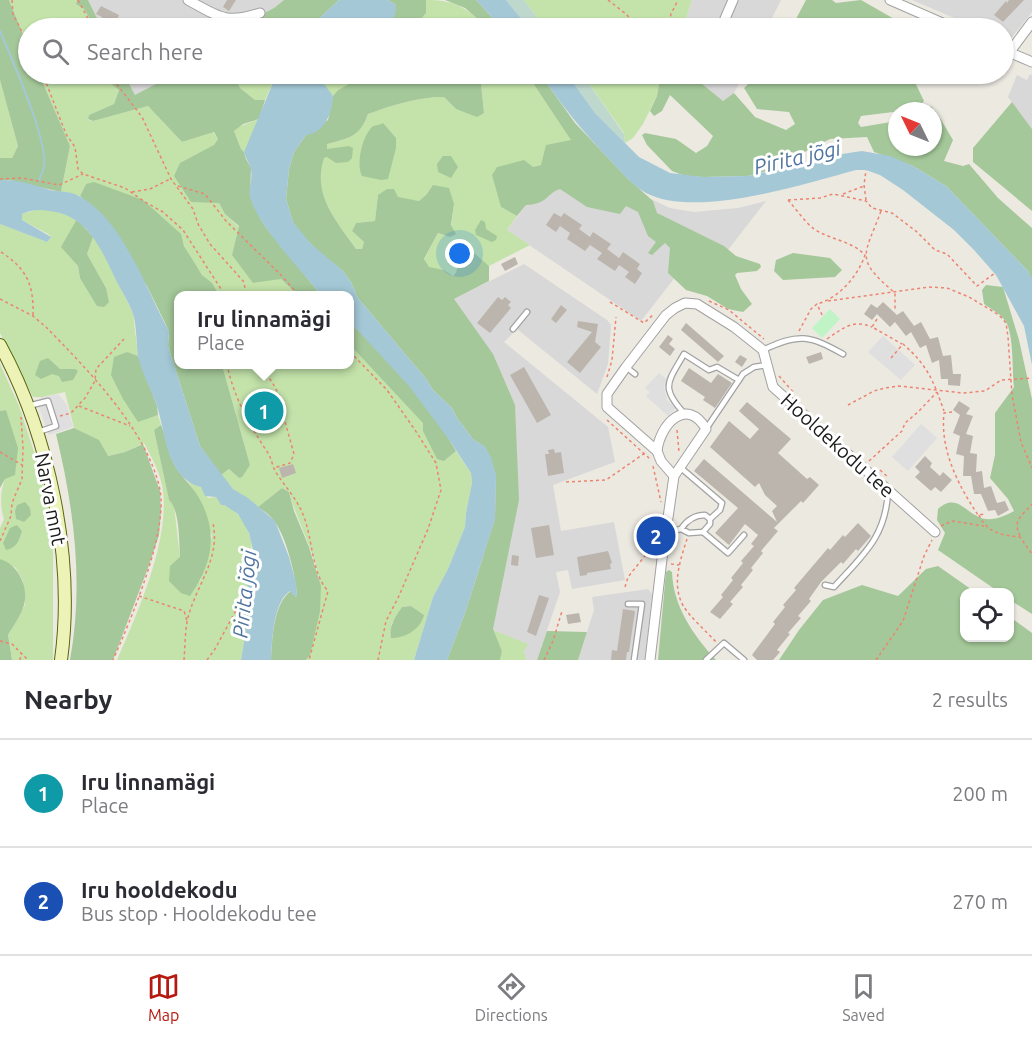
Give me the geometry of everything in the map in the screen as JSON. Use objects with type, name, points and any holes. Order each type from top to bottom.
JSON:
[{"type":"main road","name":"Narva mnt","points":[[0,345],[38,432],[58,518],[63,577],[61,660]]},
{"type":"street","points":[[188,0],[224,18]]},
{"type":"street","points":[[725,18],[733,0]]},
{"type":"street","points":[[890,0],[931,18]]},
{"type":"street","points":[[246,18],[260,13]]},
{"type":"street","points":[[1014,43],[1032,22]]},
{"type":"street","points":[[1014,55],[1032,62]]},
{"type":"street","points":[[674,476],[661,461],[657,450],[607,406],[608,394],[626,366],[666,315],[685,303],[697,304],[734,327],[762,350]]},
{"type":"street","name":"Hooldekodu tee","points":[[762,350],[773,387],[935,532]]},
{"type":"street","points":[[650,660],[674,476],[706,429],[701,421],[692,414],[680,415],[662,432],[657,450]]},
{"type":"lane","points":[[513,329],[527,312]]},
{"type":"lane","points":[[762,350],[793,339],[809,338],[822,342],[843,354]]},
{"type":"lane","points":[[680,415],[671,399],[668,387],[671,376],[684,354],[709,370],[717,367],[739,380]]},
{"type":"lane","points":[[706,429],[743,374],[754,367],[767,365]]},
{"type":"lane","points":[[626,366],[634,374]]},
{"type":"lane","points":[[28,406],[48,401],[56,426],[38,432]]},
{"type":"lane","points":[[681,467],[722,503],[720,510],[710,519],[709,526],[703,532],[689,533],[681,529]]},
{"type":"lane","points":[[825,585],[834,587],[867,550],[879,532],[887,506],[888,490]]},
{"type":"lane","points":[[666,532],[681,529],[691,518],[699,515],[705,515],[710,519]]},
{"type":"lane","points":[[703,532],[728,553],[744,535]]},
{"type":"lane","points":[[627,604],[642,604],[634,660]]},
{"type":"lane","points":[[640,625],[653,626]]},
{"type":"lane","points":[[706,660],[724,643],[744,660]]},
{"type":"path","points":[[12,0],[13,15],[18,25]]},
{"type":"path","points":[[78,0],[88,18]]},
{"type":"path","points":[[608,0],[630,18]]},
{"type":"path","points":[[670,18],[678,0]]},
{"type":"path","points":[[46,84],[66,134],[75,147],[78,169],[83,174],[125,188],[163,212],[183,230],[222,291]]},
{"type":"path","points":[[117,84],[142,117],[171,179],[193,209],[198,224],[210,244],[244,282],[245,291]]},
{"type":"path","points":[[866,170],[864,185],[866,201],[872,208],[892,213],[917,232],[935,250],[947,254],[977,286],[995,273]]},
{"type":"path","points":[[0,178],[22,178],[59,185],[83,174]]},
{"type":"path","points":[[131,192],[150,189],[171,179]]},
{"type":"path","points":[[177,185],[205,194],[226,221],[295,291]]},
{"type":"path","points":[[840,195],[864,185]]},
{"type":"path","points":[[866,201],[833,194],[820,198],[788,200],[814,228],[842,242],[856,246],[865,255],[869,268],[895,293],[895,310]]},
{"type":"path","points":[[828,301],[849,281],[861,265],[881,210]]},
{"type":"path","points":[[1,252],[15,261],[29,281],[34,297],[33,316]]},
{"type":"path","points":[[793,339],[812,309],[817,304],[828,301],[929,287],[947,288],[969,297],[999,315],[1005,323],[1012,395],[1021,442],[1032,468]]},
{"type":"path","points":[[0,299],[33,316],[65,346],[119,409],[142,444],[160,490],[159,535],[113,660]]},
{"type":"path","points":[[817,304],[822,317]]},
{"type":"path","points":[[605,383],[612,360],[616,317]]},
{"type":"path","points":[[872,327],[877,319]]},
{"type":"path","points":[[822,342],[847,325],[864,324],[903,344],[914,354],[930,373],[937,391],[944,413],[943,425],[954,476],[984,526]]},
{"type":"path","points":[[54,418],[71,413],[78,406],[92,389],[96,369],[123,339]]},
{"type":"path","points":[[891,358],[903,344]]},
{"type":"path","points":[[354,356],[387,390],[415,430],[436,463],[441,489],[428,530],[386,621],[378,660]]},
{"type":"path","points":[[228,369],[230,382],[260,444],[269,454],[273,468],[292,494],[304,516],[320,582],[328,591],[309,660]]},
{"type":"path","points":[[263,369],[285,405],[284,418],[294,454],[290,463],[273,468]]},
{"type":"path","points":[[848,405],[874,391],[885,388],[899,386],[937,391],[985,392],[1001,381],[1032,378]]},
{"type":"path","points":[[869,461],[902,431],[905,423],[937,391]]},
{"type":"path","points":[[0,541],[11,516],[12,503],[22,479],[19,418],[28,406]]},
{"type":"path","points":[[78,406],[130,426]]},
{"type":"path","points":[[944,413],[952,412]]},
{"type":"path","points":[[680,415],[681,467]]},
{"type":"path","points":[[607,420],[652,461],[661,504]]},
{"type":"path","points":[[566,482],[606,480],[648,450],[657,450]]},
{"type":"path","points":[[0,453],[22,465]]},
{"type":"path","points":[[1032,504],[1015,527],[1032,554]]},
{"type":"path","points":[[978,515],[985,514]]},
{"type":"path","points":[[876,660],[903,621],[924,556],[935,532],[943,524],[952,521],[984,526],[993,532],[1020,537]]},
{"type":"path","points":[[184,660],[188,621],[216,538],[213,523]]},
{"type":"path","points":[[689,533],[679,565],[677,583],[680,599],[684,609],[720,646]]},
{"type":"path","points":[[625,587],[631,572],[652,546]]},
{"type":"path","points":[[138,596],[184,611],[188,621]]},
{"type":"path","points":[[207,660],[240,603]]},
{"type":"path","points":[[544,660],[553,641],[561,611]]},
{"type":"path","points":[[0,641],[12,644],[28,660]]},
{"type":"path","points":[[21,652],[21,660]]},
{"type":"shaded area","points":[[88,0],[284,0],[255,18],[97,18]]},
{"type":"shaded area","points":[[692,0],[781,0],[772,18],[686,18]]},
{"type":"shaded area","points":[[912,0],[1032,0],[1032,12],[1014,35],[1014,18],[954,18]]},
{"type":"shaded area","points":[[1030,74],[1032,75],[1032,129],[1008,97],[1017,75],[1027,80]]},
{"type":"shaded area","points":[[129,84],[156,84],[135,95]]},
{"type":"shaded area","points":[[702,84],[739,84],[734,93],[723,101]]},
{"type":"shaded area","points":[[578,137],[640,194],[670,208],[694,212],[738,208],[766,201],[700,286],[680,271],[641,321],[507,230]]},
{"type":"shaded area","points":[[524,264],[611,325],[608,364],[597,394],[517,329],[504,342],[608,427],[615,462],[553,485],[561,531],[614,522],[625,580],[572,589],[568,570],[556,572],[560,592],[537,660],[526,660],[524,651],[527,644],[493,630],[454,299]]},
{"type":"shaded area","points":[[883,336],[915,365],[901,380],[868,352]]},
{"type":"shaded area","points":[[659,373],[666,379],[664,387],[667,400],[676,408],[668,416],[646,396],[650,392],[645,388]]},
{"type":"shaded area","points":[[58,394],[67,405],[73,427],[49,435],[37,402],[42,397]]},
{"type":"shaded area","points":[[921,424],[937,438],[908,471],[892,457]]},
{"type":"shaded area","points":[[648,589],[652,594],[645,660],[578,660],[594,610],[592,597]]},
{"type":"green space","points":[[0,0],[9,0],[18,22],[18,84],[43,84],[70,146],[61,192],[0,180],[0,158],[12,158],[18,146],[0,80]]},
{"type":"green space","points":[[9,0],[77,0],[76,4],[84,9],[89,18],[18,18],[18,22]]},
{"type":"green space","points":[[77,0],[88,0],[97,18],[89,18],[84,9],[76,4]]},
{"type":"green space","points":[[284,0],[339,0],[320,18],[255,18]]},
{"type":"green space","points":[[388,0],[426,0],[426,13],[422,18],[391,18],[396,5]]},
{"type":"green space","points":[[426,0],[442,1],[462,7],[476,18],[422,18],[426,13]]},
{"type":"green space","points":[[445,0],[476,0],[493,18],[477,18],[465,8]]},
{"type":"green space","points":[[506,0],[524,0],[538,18],[521,18]]},
{"type":"green space","points":[[524,0],[692,0],[686,18],[538,18]]},
{"type":"green space","points":[[806,0],[832,0],[836,3],[861,0],[892,18],[797,18]]},
{"type":"green space","points":[[0,80],[18,146],[12,158],[0,158]]},
{"type":"green space","points":[[43,84],[111,84],[119,90],[114,104],[89,115],[88,120],[93,121],[148,106],[182,142],[213,132],[218,139],[214,145],[219,203],[225,214],[239,227],[232,255],[281,279],[294,291],[216,291],[191,259],[180,234],[86,184],[80,196],[61,192],[70,146]]},
{"type":"green space","points":[[111,84],[129,84],[135,95],[156,84],[238,84],[255,100],[265,100],[259,119],[243,124],[234,131],[251,168],[250,196],[267,229],[318,291],[294,291],[281,279],[253,283],[232,255],[239,226],[225,214],[219,203],[191,202],[174,176],[180,163],[214,145],[218,139],[214,132],[182,142],[148,106],[93,121],[88,119],[89,115],[114,104],[119,90]]},
{"type":"green space","points":[[238,84],[272,84],[265,100],[255,100]]},
{"type":"green space","points":[[323,84],[349,84],[333,96]]},
{"type":"green space","points":[[349,84],[481,84],[484,113],[477,117],[456,109],[444,97],[415,100],[368,114],[361,128],[353,135],[327,144],[327,149],[349,146],[353,148],[352,158],[348,162],[336,163],[327,157],[324,158],[321,184],[328,206],[356,249],[362,249],[364,242],[352,231],[356,223],[375,221],[378,195],[387,189],[394,189],[398,197],[419,201],[433,185],[449,188],[454,204],[451,225],[456,234],[450,237],[438,233],[424,259],[429,267],[444,270],[453,276],[463,252],[473,252],[489,266],[489,281],[454,299],[493,354],[515,405],[519,500],[493,629],[502,651],[500,660],[447,660],[465,613],[495,519],[496,475],[485,447],[473,439],[452,408],[433,390],[358,298],[343,271],[321,254],[300,233],[293,222],[286,199],[289,169],[294,152],[306,135],[328,120],[333,96]]},
{"type":"green space","points":[[481,84],[534,84],[572,140],[541,165],[533,167],[501,207],[517,216],[507,230],[530,245],[489,266],[473,253],[452,276],[444,270],[429,268],[424,260],[438,233],[450,237],[454,204],[427,194],[419,201],[378,195],[375,221],[356,223],[352,231],[364,242],[362,249],[356,249],[334,217],[323,195],[320,171],[323,158],[327,157],[327,144],[353,135],[361,128],[368,114],[415,100],[444,97],[456,109],[484,113]]},
{"type":"green space","points":[[534,84],[547,84],[575,123],[627,178],[653,201],[657,213],[724,246],[736,256],[760,264],[761,267],[757,271],[735,275],[741,289],[752,304],[743,312],[728,309],[707,296],[686,290],[668,273],[670,248],[665,243],[652,255],[648,253],[656,242],[648,236],[638,212],[626,206],[620,214],[587,207],[560,189],[539,203],[526,205],[517,216],[501,207],[492,175],[497,167],[524,160],[533,167],[541,165],[546,145],[571,140]]},
{"type":"green space","points":[[574,84],[589,84],[624,134],[625,143],[595,113]]},
{"type":"green space","points":[[589,84],[659,84],[657,96],[633,138],[625,143],[624,133]]},
{"type":"green space","points":[[659,84],[702,84],[723,101],[734,93],[755,117],[786,130],[795,124],[789,112],[757,109],[744,88],[748,84],[916,84],[923,102],[888,102],[888,113],[861,116],[858,123],[861,127],[888,122],[888,156],[942,156],[942,121],[953,140],[944,161],[963,166],[969,164],[998,198],[1032,228],[1032,280],[1028,271],[946,186],[913,166],[874,152],[867,137],[830,139],[770,170],[748,176],[685,176],[672,171],[647,145],[642,135],[645,133],[676,139],[696,153],[707,146],[713,136],[670,95],[662,111],[654,116],[650,111],[657,96]]},
{"type":"green space","points":[[1012,102],[1032,129],[1032,211],[973,162],[973,148]]},
{"type":"green space","points":[[259,119],[244,152],[234,131],[235,128]]},
{"type":"green space","points":[[383,123],[396,138],[396,148],[388,179],[381,180],[362,176],[360,164],[361,150],[369,130]]},
{"type":"green space","points":[[443,156],[451,156],[458,167],[451,178],[438,172],[437,164]]},
{"type":"green space","points":[[94,182],[143,200],[181,234],[184,246],[202,275],[212,283],[217,291],[174,291],[174,365],[168,346],[169,331],[147,286],[97,211],[80,196],[86,184]]},
{"type":"green space","points":[[39,209],[56,211],[77,219],[62,247],[78,266],[80,278],[106,288],[87,254],[93,237],[98,242],[133,313],[138,356],[126,352],[138,421],[158,415],[161,425],[154,430],[169,500],[174,505],[180,558],[200,582],[212,536],[197,495],[187,480],[201,487],[208,498],[216,497],[237,514],[246,526],[252,550],[248,586],[249,612],[246,607],[239,609],[236,615],[245,637],[241,660],[117,660],[134,621],[157,554],[164,511],[162,485],[156,466],[144,443],[125,452],[107,456],[98,440],[74,428],[65,392],[33,397],[0,333],[0,224],[47,242],[51,237],[48,234],[22,220],[22,214]]},
{"type":"green space","points":[[77,219],[93,237],[87,254],[106,288],[109,302],[104,307],[97,306],[80,278],[78,266],[61,247]]},
{"type":"green space","points":[[481,220],[485,222],[486,229],[497,236],[496,240],[492,242],[476,235],[475,230]]},
{"type":"green space","points":[[793,253],[830,258],[842,270],[835,277],[783,280],[774,271],[776,260]]},
{"type":"green space","points":[[986,285],[1003,287],[1019,340],[1032,399],[1032,614],[1014,603],[1014,588],[993,588],[938,550],[945,533],[937,520],[938,509],[944,505],[959,504],[986,519],[1001,517],[1014,511],[1008,499],[990,478],[995,455],[995,413],[1014,387],[1012,344],[1006,322],[984,304],[982,290]]},
{"type":"green space","points":[[830,309],[840,319],[822,338],[812,328]]},
{"type":"green space","points":[[354,326],[407,383],[445,433],[456,451],[444,461],[437,459],[423,431],[423,423],[354,349]]},
{"type":"green space","points":[[354,349],[424,423],[444,461],[456,451],[471,473],[472,483],[465,527],[448,569],[433,597],[414,660],[306,660],[310,655],[320,600],[320,585],[315,563],[289,492],[282,488],[258,507],[233,489],[221,475],[229,469],[239,478],[250,465],[223,369],[354,369]],"holes":[[[411,606],[424,615],[391,625],[402,607]]]},
{"type":"green space","points":[[127,352],[138,356],[157,406],[158,415],[138,422],[111,375],[114,357]]},
{"type":"green space","points":[[48,358],[60,369],[78,371],[73,380],[62,382],[59,376],[52,374],[41,379],[35,375],[40,361]]},
{"type":"green space","points":[[0,364],[19,406],[49,498],[53,553],[53,660],[12,660],[8,635],[25,605],[23,581],[16,568],[0,559],[0,528],[4,519],[1,499],[5,479],[6,410],[0,411]]},
{"type":"green space","points":[[175,369],[223,369],[250,465],[242,477],[239,478],[229,469],[221,475],[200,446]]},
{"type":"green space","points":[[6,410],[18,448],[15,475],[5,479],[0,488],[0,411]]},
{"type":"green space","points":[[161,425],[172,459],[203,506],[211,532],[209,558],[190,596],[181,593],[169,581],[170,566],[180,557],[177,518],[169,500],[154,430]]},
{"type":"green space","points":[[74,428],[99,440],[108,456],[143,444],[160,491],[159,535],[113,660],[70,660],[76,603],[75,546],[68,490],[56,434]]},
{"type":"green space","points":[[282,488],[289,492],[321,586],[320,611],[310,655],[306,660],[271,660],[275,623],[280,604],[291,591],[296,597],[297,594],[287,547],[279,529],[273,520],[258,507]]},
{"type":"green space","points":[[25,502],[30,508],[31,515],[24,522],[16,519],[15,511],[17,505]]},
{"type":"green space","points":[[17,525],[22,531],[19,540],[13,547],[6,550],[3,543],[10,528]]},
{"type":"green space","points":[[0,559],[17,571],[25,591],[23,609],[8,635],[12,660],[0,660]]},
{"type":"green space","points":[[938,566],[969,588],[960,588],[960,642],[1014,642],[1014,620],[1032,633],[1032,660],[779,660],[823,600],[862,585],[898,596],[926,569]]},
{"type":"green space","points":[[669,570],[672,572],[673,585],[680,608],[692,630],[716,660],[658,660],[666,572]]},
{"type":"green space","points":[[411,606],[424,615],[419,625],[407,635],[391,638],[392,626],[397,614],[402,607]]},
{"type":"green space","points":[[246,607],[249,612],[245,637],[236,615],[239,609]]},
{"type":"green space","points":[[493,630],[528,644],[524,651],[526,660],[500,660],[502,651]]},
{"type":"green space","points":[[547,631],[587,632],[578,660],[537,660]]},
{"type":"water","points":[[339,0],[388,0],[396,5],[394,18],[320,18]]},
{"type":"water","points":[[476,0],[506,0],[521,18],[493,18]]},
{"type":"water","points":[[272,84],[325,85],[333,96],[326,121],[318,130],[306,135],[294,152],[289,169],[286,199],[293,222],[311,244],[343,271],[358,298],[433,390],[452,408],[473,439],[485,447],[491,457],[496,475],[495,519],[465,613],[447,660],[414,660],[433,597],[448,569],[465,527],[472,483],[471,473],[409,386],[354,326],[354,291],[318,291],[271,234],[254,208],[250,197],[251,170],[244,152]]},
{"type":"water","points":[[547,84],[574,84],[595,113],[639,157],[670,173],[703,177],[748,176],[862,151],[890,156],[913,166],[946,186],[1028,271],[1032,279],[1032,365],[1024,326],[996,275],[954,230],[880,175],[866,170],[856,170],[779,190],[720,201],[667,200],[646,193],[626,178],[581,128]]},
{"type":"water","points":[[0,180],[19,181],[77,195],[93,206],[120,237],[169,331],[168,346],[174,369],[200,446],[233,489],[248,498],[275,521],[289,557],[297,595],[295,597],[290,591],[280,604],[275,622],[271,660],[241,660],[248,619],[250,595],[247,589],[253,550],[249,533],[238,514],[221,505],[216,497],[205,496],[201,487],[189,482],[174,464],[156,403],[138,356],[132,311],[99,247],[84,227],[63,214],[38,210],[22,214],[22,220],[51,237],[47,242],[0,224]]},
{"type":"building","points":[[227,0],[236,0],[229,11],[223,7]]},
{"type":"building","points":[[1009,0],[1024,0],[1007,18],[998,18],[994,15],[1006,1],[1007,3]]},
{"type":"building","points":[[101,6],[119,15],[118,18],[102,18],[96,14]]},
{"type":"building","points":[[554,213],[561,217],[564,213],[582,225],[579,229],[590,237],[593,232],[611,244],[607,249],[619,258],[623,252],[640,264],[637,269],[642,273],[635,284],[625,277],[629,272],[619,265],[615,271],[597,259],[602,253],[590,245],[585,251],[567,239],[570,233],[560,226],[556,232],[546,225]]},
{"type":"building","points":[[515,257],[518,264],[505,271],[501,264]]},
{"type":"building","points":[[498,297],[502,300],[505,297],[511,302],[508,305],[511,308],[490,333],[477,323]]},
{"type":"building","points":[[883,302],[897,315],[903,311],[914,326],[921,322],[930,339],[938,337],[943,356],[951,355],[953,374],[961,374],[960,386],[948,385],[948,379],[941,379],[939,360],[932,363],[926,345],[920,348],[911,332],[906,336],[895,322],[890,327],[877,314],[872,320],[864,314],[871,304],[877,308]]},
{"type":"building","points":[[561,305],[567,310],[556,323],[551,319]]},
{"type":"building","points":[[578,321],[598,324],[595,342],[601,347],[580,373],[567,362],[592,332],[577,327]]},
{"type":"building","points":[[686,323],[724,356],[718,362],[681,330]]},
{"type":"building","points":[[668,335],[673,339],[669,344],[675,349],[670,356],[659,347]]},
{"type":"building","points":[[821,352],[823,359],[809,364],[806,357]]},
{"type":"building","points":[[740,355],[747,359],[742,367],[735,362]]},
{"type":"building","points":[[524,367],[551,415],[537,423],[510,375]]},
{"type":"building","points":[[689,368],[711,383],[718,374],[732,383],[715,408],[703,400],[705,397],[681,381]]},
{"type":"building","points":[[959,401],[970,408],[966,414],[973,416],[966,434],[973,436],[970,453],[977,454],[976,472],[982,471],[984,488],[991,486],[997,503],[1005,501],[1009,510],[998,516],[995,510],[988,511],[981,494],[974,494],[971,476],[963,476],[964,456],[956,454],[960,436],[953,433],[960,415],[953,410]]},
{"type":"building","points":[[747,402],[791,439],[778,453],[807,479],[810,477],[819,485],[803,503],[801,501],[774,528],[778,531],[761,551],[763,553],[751,568],[753,570],[741,585],[743,587],[730,602],[733,604],[720,619],[710,612],[723,597],[721,595],[743,563],[741,561],[754,546],[751,544],[758,535],[745,524],[729,545],[715,533],[738,508],[694,471],[704,459],[777,522],[772,511],[777,506],[765,495],[759,483],[755,487],[710,447],[729,421],[750,439],[759,429],[739,411]]},
{"type":"building","points":[[554,449],[555,453],[561,452],[564,473],[548,476],[545,454],[549,454],[548,450]]},
{"type":"building","points":[[925,456],[932,463],[930,467],[940,476],[943,472],[952,480],[941,492],[935,487],[931,491],[915,477],[920,472],[915,467]]},
{"type":"building","points":[[293,464],[296,473],[282,478],[279,468]]},
{"type":"building","points":[[858,523],[871,536],[858,551],[856,549],[843,564],[841,562],[821,582],[809,599],[811,601],[798,616],[801,618],[777,650],[780,652],[773,660],[757,660],[752,655],[775,624],[773,622],[785,607],[783,605],[796,590],[794,588],[828,548],[830,550]]},
{"type":"building","points":[[549,525],[554,555],[536,558],[531,528]]},
{"type":"building","points":[[608,551],[612,563],[610,564],[611,569],[580,576],[577,557]]},
{"type":"building","points":[[512,555],[519,556],[518,566],[511,565]]},
{"type":"building","points":[[539,595],[549,598],[536,636],[527,632]]},
{"type":"building","points":[[623,609],[635,611],[629,652],[627,652],[626,660],[611,660],[612,650],[617,651]]},
{"type":"building","points":[[579,613],[581,622],[568,624],[566,615]]},
{"type":"waterway","points":[[0,31],[18,75]]},
{"type":"waterway","points":[[22,84],[35,119],[44,154],[44,167],[39,180]]},
{"type":"place","name":"Iru linnamägi","points":[[264,411]]},
{"type":"place","name":"Iru hooldekodu","points":[[656,536]]},
{"type":"water label","name":"Pirita jõgi","points":[[797,157]]},
{"type":"water label","name":"Pirita jõgi","points":[[244,594]]}]
